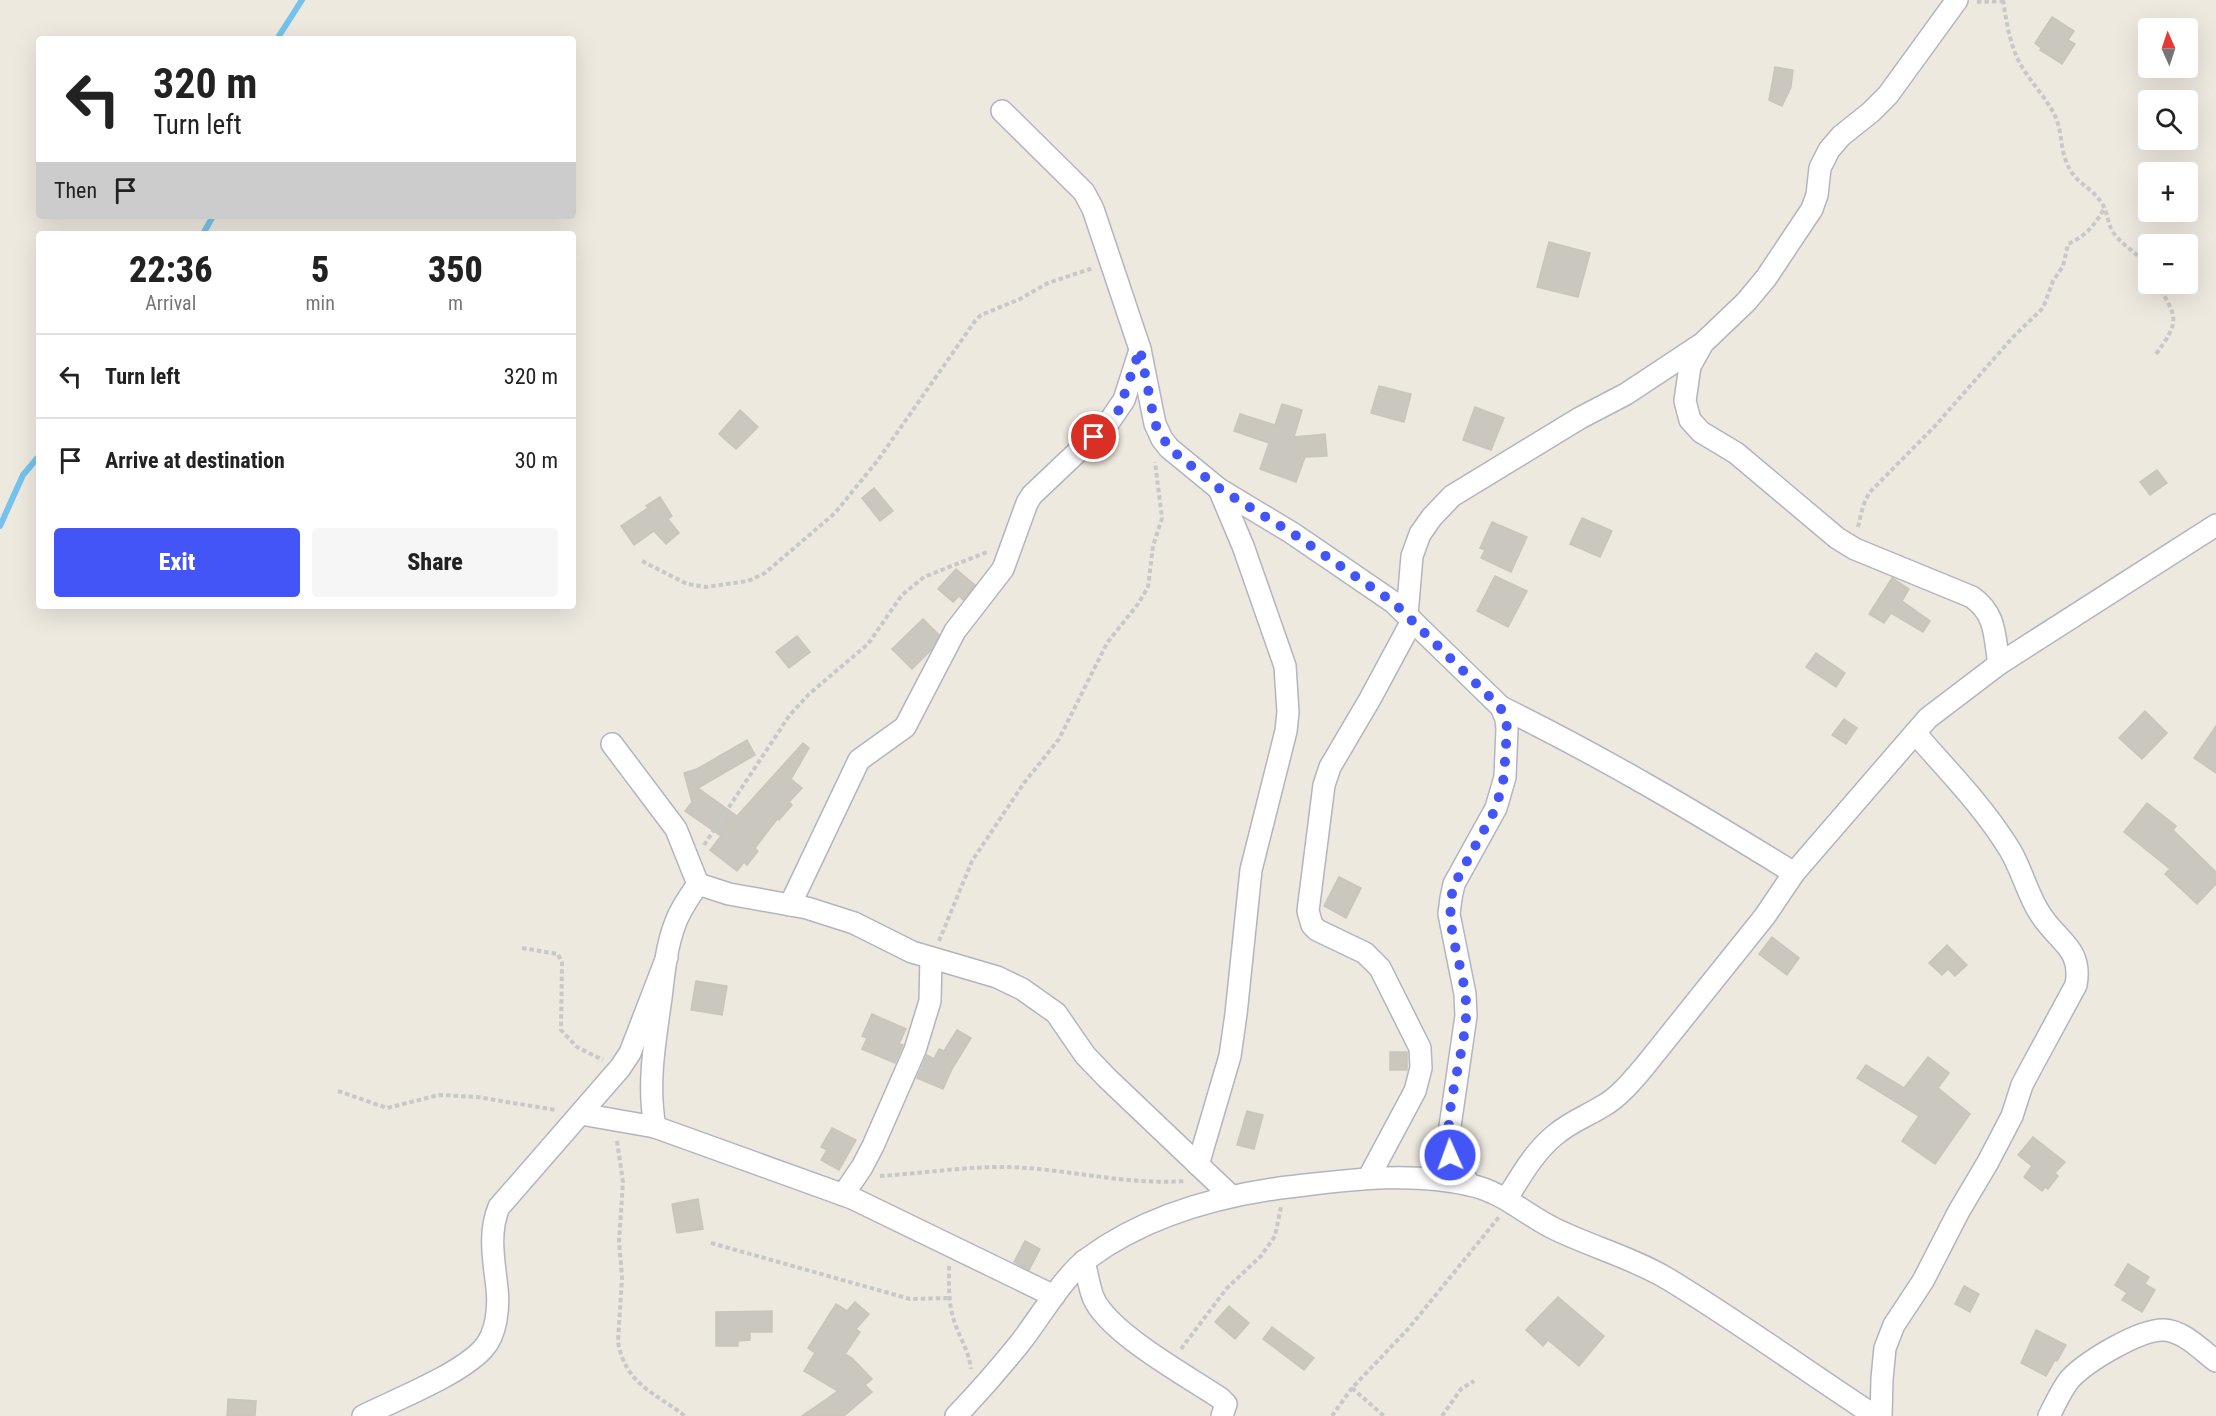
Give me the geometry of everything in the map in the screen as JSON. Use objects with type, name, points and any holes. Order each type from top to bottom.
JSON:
[{"type":"street","points":[[1369,1177],[1415,1091],[1421,1068],[1420,1048],[1380,968],[1365,954],[1317,930],[1312,925],[1308,911],[1324,785],[1329,767],[1370,699],[1409,618],[1412,556],[1420,534],[1452,495],[1580,418],[1626,394],[1703,343],[1746,302],[1812,209],[1817,195],[1820,168],[1829,150],[1841,136],[1888,95],[1957,0]]},
{"type":"street","points":[[1002,111],[1084,192],[1107,249],[1140,349],[1155,424],[1169,448],[1220,489],[1292,533],[1393,602],[1500,707],[1580,746],[1794,873]]},
{"type":"street","points":[[1703,343],[1690,366],[1685,401],[1690,420],[1701,432],[1736,453],[1837,538],[1855,549],[1972,597],[1983,605],[1991,617],[1999,664]]},
{"type":"street","points":[[790,905],[859,760],[905,727],[955,632],[1003,569],[1027,503],[1032,495],[1119,410],[1140,349]]},
{"type":"street","points":[[1205,1172],[1230,1056],[1251,870],[1286,731],[1288,712],[1285,666],[1243,546],[1220,489]]},
{"type":"street","points":[[1509,1200],[1531,1161],[1552,1137],[1568,1124],[1605,1105],[1623,1090],[1644,1067],[1765,916],[1794,873],[1928,718],[1999,664],[2216,525]]},
{"type":"street","points":[[1470,1185],[1450,1155],[1448,1140],[1466,1016],[1465,994],[1449,914],[1454,885],[1496,808],[1504,777],[1507,729],[1506,719],[1500,707]]},
{"type":"street","points":[[1881,1416],[1885,1348],[1892,1331],[1923,1281],[2012,1116],[2022,1085],[2076,985],[2079,972],[2074,953],[2043,919],[2017,862],[1986,813],[1915,733]]},
{"type":"street","points":[[612,744],[676,829],[698,884]]},
{"type":"street","points":[[698,884],[729,894],[790,905],[854,923],[912,951],[997,977],[1022,989],[1056,1013],[1085,1055],[1231,1196]]},
{"type":"street","points":[[363,1416],[464,1366],[485,1348],[499,1307],[492,1237],[494,1220],[499,1207],[581,1114],[630,1053],[667,957],[680,912],[698,884]]},
{"type":"street","points":[[655,1127],[651,1108],[651,1080],[667,957]]},
{"type":"street","points":[[849,1186],[873,1146],[915,1050],[930,1001],[932,958]]},
{"type":"street","points":[[581,1114],[655,1127],[849,1186],[949,1245],[1054,1296]]},
{"type":"street","points":[[963,1409],[1084,1261],[1120,1238],[1158,1220],[1231,1196],[1369,1177],[1432,1180],[1470,1185],[1509,1200],[1533,1217],[1558,1230],[1609,1250],[1667,1278],[1875,1416]]},
{"type":"street","points":[[1084,1261],[1093,1298],[1104,1315],[1118,1330],[1220,1398],[1226,1404],[1222,1416]]},
{"type":"street","points":[[2049,1416],[2069,1380],[2088,1363],[2145,1333],[2164,1330],[2180,1334],[2216,1361]]},
{"type":"path","points":[[2003,0],[2008,30],[2016,55],[2023,70],[2048,103],[2056,118],[2065,159],[2078,183],[2092,192],[2105,207],[2114,233],[2138,255]]},
{"type":"path","points":[[1855,549],[1859,516],[1869,493],[1935,426],[2013,337],[2040,311],[2046,303],[2053,281],[2063,266],[2068,244],[2083,237],[2095,226],[2105,207]]},
{"type":"path","points":[[642,561],[687,584],[706,587],[748,581],[765,573],[835,513],[878,460],[968,330],[981,315],[1020,299],[1048,283],[1100,266],[1107,249]]},
{"type":"path","points":[[2156,354],[2173,332],[2171,307],[2163,294]]},
{"type":"path","points":[[932,958],[972,861],[1024,783],[1059,739],[1107,643],[1138,604],[1148,586],[1153,546],[1162,518],[1154,458]]},
{"type":"path","points":[[703,848],[789,716],[809,694],[868,644],[902,595],[924,577],[988,551]]},
{"type":"path","points":[[522,948],[558,954],[562,963],[561,1030],[577,1047],[620,1068]]},
{"type":"path","points":[[338,1091],[387,1108],[439,1095],[477,1097],[581,1114]]},
{"type":"path","points":[[612,1121],[624,1182],[619,1241],[622,1277],[618,1342],[620,1352],[633,1378],[640,1385],[685,1416]]},
{"type":"path","points":[[849,1186],[967,1168],[1026,1168],[1112,1179],[1161,1182],[1205,1172]]},
{"type":"path","points":[[1170,1365],[1211,1306],[1227,1288],[1257,1262],[1275,1236],[1285,1188]]},
{"type":"path","points":[[1332,1416],[1352,1388],[1409,1328],[1459,1268],[1509,1200]]},
{"type":"path","points":[[711,1243],[910,1299],[949,1298]]},
{"type":"path","points":[[949,1245],[949,1298],[954,1321],[969,1352],[971,1378],[963,1409]]},
{"type":"path","points":[[1442,1416],[1461,1389],[1474,1381]]},
{"type":"path","points":[[1352,1388],[1384,1416]]},
{"type":"building","points":[[2052,17],[2074,31],[2068,40],[2075,44],[2062,64],[2040,50],[2041,48],[2035,43]]},
{"type":"building","points":[[1775,67],[1793,70],[1791,87],[1782,106],[1769,100]]},
{"type":"building","points":[[1549,242],[1590,253],[1578,297],[1537,287]]},
{"type":"building","points":[[1379,386],[1411,394],[1404,422],[1371,413]]},
{"type":"building","points":[[1282,404],[1302,410],[1294,437],[1325,434],[1327,456],[1305,457],[1296,482],[1260,469],[1269,443],[1234,431],[1240,414],[1275,425]]},
{"type":"building","points":[[1475,407],[1504,418],[1491,450],[1463,440]]},
{"type":"building","points":[[740,410],[758,427],[736,449],[719,434]]},
{"type":"building","points":[[2157,470],[2167,483],[2150,495],[2140,482]]},
{"type":"building","points":[[874,488],[893,511],[880,521],[862,498]]},
{"type":"building","points":[[660,497],[672,516],[668,519],[679,533],[666,544],[654,531],[634,545],[621,526]]},
{"type":"building","points":[[1582,518],[1612,531],[1600,557],[1570,544]]},
{"type":"building","points":[[1492,522],[1527,537],[1511,572],[1481,558],[1485,550],[1480,548]]},
{"type":"building","points":[[956,569],[975,585],[963,600],[959,596],[953,602],[938,589]]},
{"type":"building","points":[[1495,576],[1527,591],[1508,627],[1477,611]]},
{"type":"building","points":[[1892,578],[1909,589],[1902,601],[1930,621],[1923,632],[1891,613],[1884,623],[1869,614]]},
{"type":"building","points":[[923,619],[939,635],[931,650],[912,669],[892,649]]},
{"type":"building","points":[[797,636],[810,652],[789,668],[776,652]]},
{"type":"building","points":[[1816,653],[1845,673],[1836,687],[1806,667]]},
{"type":"building","points":[[2145,711],[2167,733],[2142,759],[2119,738]]},
{"type":"building","points":[[1844,719],[1857,728],[1846,744],[1832,735]]},
{"type":"building","points":[[2216,726],[2216,773],[2194,758]]},
{"type":"building","points":[[747,740],[755,755],[698,788],[737,816],[803,743],[809,748],[791,779],[802,788],[789,802],[792,805],[779,820],[778,818],[755,848],[758,851],[747,865],[744,862],[737,871],[710,850],[721,836],[685,811],[692,802],[684,773],[697,769]]},
{"type":"building","points":[[2147,803],[2176,826],[2173,830],[2216,872],[2216,884],[2197,904],[2165,874],[2170,869],[2124,832]]},
{"type":"building","points":[[1339,877],[1361,888],[1346,918],[1324,906]]},
{"type":"building","points":[[1772,937],[1799,958],[1787,975],[1759,954]]},
{"type":"building","points":[[1947,945],[1967,965],[1955,976],[1948,969],[1942,975],[1929,963]]},
{"type":"building","points":[[696,981],[727,986],[722,1015],[691,1010]]},
{"type":"building","points":[[872,1014],[906,1029],[899,1044],[903,1045],[895,1063],[862,1049],[867,1038],[862,1036]]},
{"type":"building","points":[[957,1030],[971,1038],[943,1089],[917,1078],[927,1055],[934,1059],[939,1049],[944,1051]]},
{"type":"building","points":[[1390,1052],[1407,1052],[1407,1070],[1390,1070]]},
{"type":"building","points":[[1928,1057],[1949,1073],[1938,1088],[1970,1114],[1935,1164],[1902,1141],[1919,1116],[1857,1078],[1866,1065],[1904,1088]]},
{"type":"building","points":[[1247,1111],[1263,1115],[1254,1149],[1237,1145]]},
{"type":"building","points":[[832,1128],[856,1140],[839,1170],[821,1160],[827,1150],[821,1147]]},
{"type":"building","points":[[2033,1137],[2065,1162],[2055,1173],[2058,1176],[2048,1189],[2045,1187],[2042,1191],[2024,1177],[2032,1166],[2018,1155]]},
{"type":"building","points":[[698,1199],[703,1229],[677,1233],[672,1204]]},
{"type":"building","points":[[1025,1241],[1040,1249],[1029,1270],[1014,1262]]},
{"type":"building","points":[[2128,1264],[2149,1277],[2145,1284],[2155,1290],[2142,1312],[2122,1300],[2127,1293],[2115,1285]]},
{"type":"building","points":[[1964,1286],[1979,1294],[1970,1312],[1955,1304]]},
{"type":"building","points":[[1558,1297],[1604,1336],[1579,1366],[1548,1340],[1543,1346],[1526,1330]]},
{"type":"building","points":[[855,1302],[869,1314],[856,1329],[860,1332],[845,1354],[852,1358],[872,1379],[865,1385],[872,1392],[844,1416],[802,1416],[838,1391],[804,1371],[815,1353],[808,1348],[836,1304],[847,1311]]},
{"type":"building","points":[[1229,1306],[1249,1323],[1235,1339],[1215,1322]]},
{"type":"building","points":[[772,1311],[772,1332],[750,1332],[750,1340],[738,1341],[738,1346],[716,1346],[716,1312]]},
{"type":"building","points":[[1272,1327],[1314,1358],[1304,1370],[1263,1339]]},
{"type":"building","points":[[2036,1330],[2066,1345],[2046,1376],[2021,1363]]},
{"type":"building","points":[[228,1399],[256,1401],[255,1416],[227,1416]]},
{"type":"waterway","points":[[279,36],[302,0]]},
{"type":"waterway","points":[[205,231],[211,219]]},
{"type":"waterway","points":[[0,526],[23,475],[36,460]]},
{"type":"route","points":[[1094,437],[1119,410],[1140,349],[1155,424],[1169,448],[1220,489],[1292,533],[1393,602],[1500,707],[1506,719],[1504,777],[1496,808],[1454,885],[1451,898],[1449,914],[1465,994],[1466,1016],[1448,1131],[1450,1155]]}]
